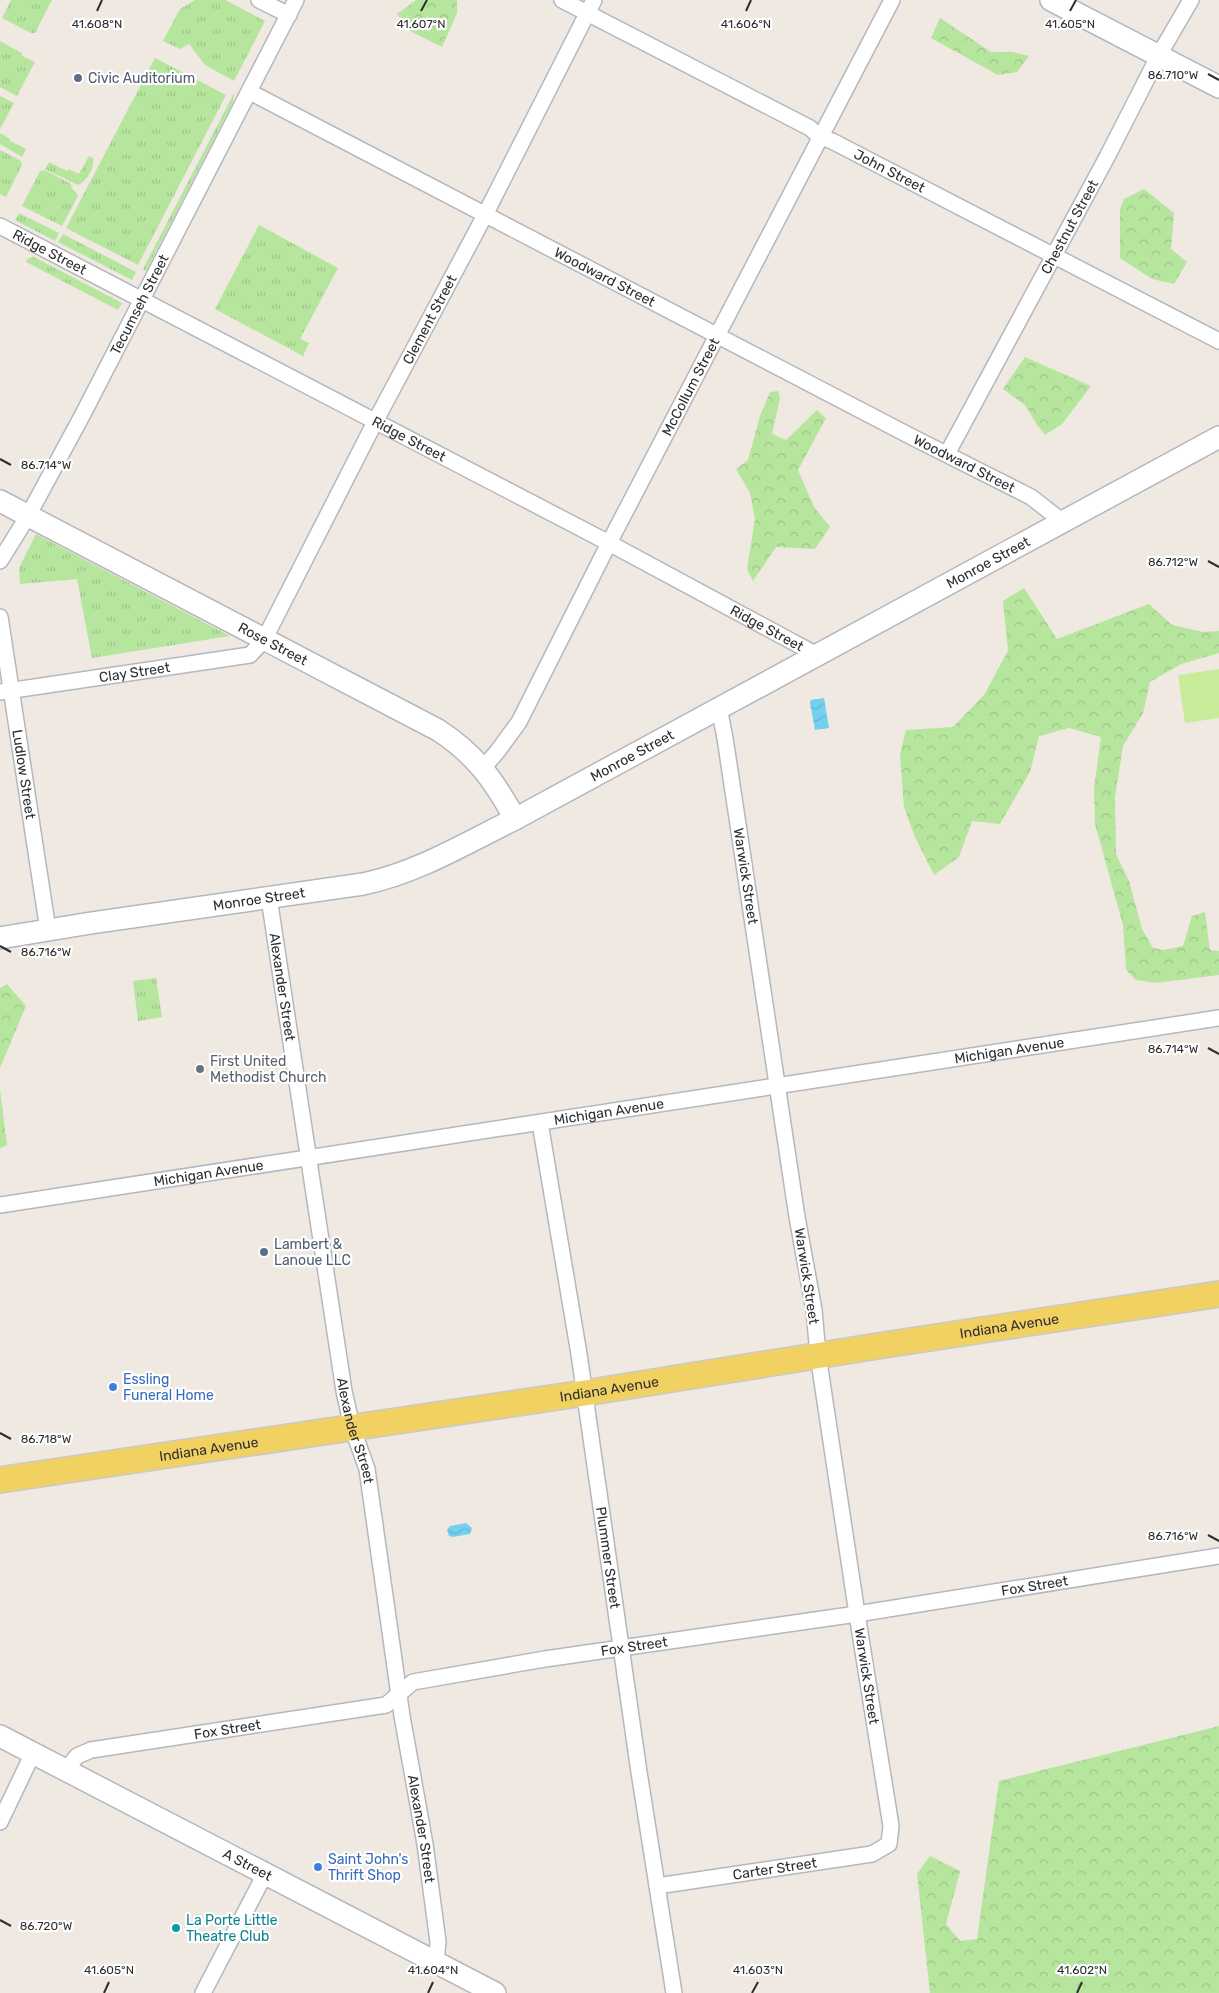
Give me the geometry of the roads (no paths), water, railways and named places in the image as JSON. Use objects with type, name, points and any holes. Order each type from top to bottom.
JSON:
[{"type":"main road","name":"Indiana Avenue","points":[[0,1480],[585,1393],[818,1355],[1219,1294]]},
{"type":"street","points":[[259,0],[289,15]]},
{"type":"street","points":[[250,92],[296,0]]},
{"type":"street","name":"John Street","points":[[562,0],[591,7],[810,128],[820,137],[832,141],[1054,254],[1219,341]]},
{"type":"street","name":"McCollum Street","points":[[483,768],[518,722],[609,543],[892,0]]},
{"type":"street","points":[[1051,0],[1219,87]]},
{"type":"street","name":"Chestnut Street","points":[[947,454],[1159,55],[1191,0]]},
{"type":"street","name":"Clement Street","points":[[264,640],[591,7]]},
{"type":"street","name":"Woodward Street","points":[[250,92],[1032,497],[1063,522]]},
{"type":"street","name":"Tecumseh Street","points":[[28,516],[250,92]]},
{"type":"street","name":"Ridge Street","points":[[0,226],[609,543],[817,655]]},
{"type":"street","name":"Monroe Street","points":[[0,938],[363,884],[395,876],[515,819],[1219,437]]},
{"type":"street","name":"Rose Street","points":[[0,501],[438,730],[471,754],[483,768],[515,819]]},
{"type":"street","points":[[0,561],[28,516]]},
{"type":"street","name":"Ludlow Street","points":[[0,617],[6,691],[48,930]]},
{"type":"street","name":"Clay Street","points":[[6,691],[250,655],[264,640]]},
{"type":"street","name":"Warwick Street","points":[[719,708],[726,738],[798,1217],[814,1310],[818,1355],[857,1614],[891,1826],[888,1844]]},
{"type":"street","name":"Alexander Street","points":[[269,898],[308,1158],[352,1427],[367,1469],[400,1694],[425,1844],[438,1942],[436,1962]]},
{"type":"street","name":"Michigan Avenue","points":[[0,1205],[540,1124],[778,1085],[1219,1018]]},
{"type":"street","name":"Plummer Street","points":[[540,1124],[585,1393],[674,1993]]},
{"type":"street","name":"Fox Street","points":[[66,1770],[77,1756],[91,1750],[386,1705],[413,1682],[622,1647],[857,1614],[1219,1556]]},
{"type":"street","name":"A Street","points":[[0,1736],[495,1993]]},
{"type":"street","points":[[0,1822],[33,1753]]},
{"type":"street","name":"Carter Street","points":[[657,1886],[872,1854],[888,1844]]},
{"type":"street","points":[[203,1993],[265,1874]]},
{"type":"water","points":[[824,698],[829,728],[815,730],[810,703],[811,700]]},
{"type":"water","points":[[466,1523],[472,1528],[470,1534],[449,1536],[447,1530],[450,1526]]},
{"type":"place","name":"Civic Auditorium","points":[[78,78]]},
{"type":"place","name":"First United Methodist Church","points":[[200,1069]]},
{"type":"place","name":"Lambert & Lanoue LLC","points":[[264,1252]]},
{"type":"place","name":"Essling Funeral Home","points":[[113,1387]]},
{"type":"place","name":"Saint John's Thrift Shop","points":[[318,1867]]},
{"type":"place","name":"La Porte Little Theatre Club","points":[[176,1928]]}]
